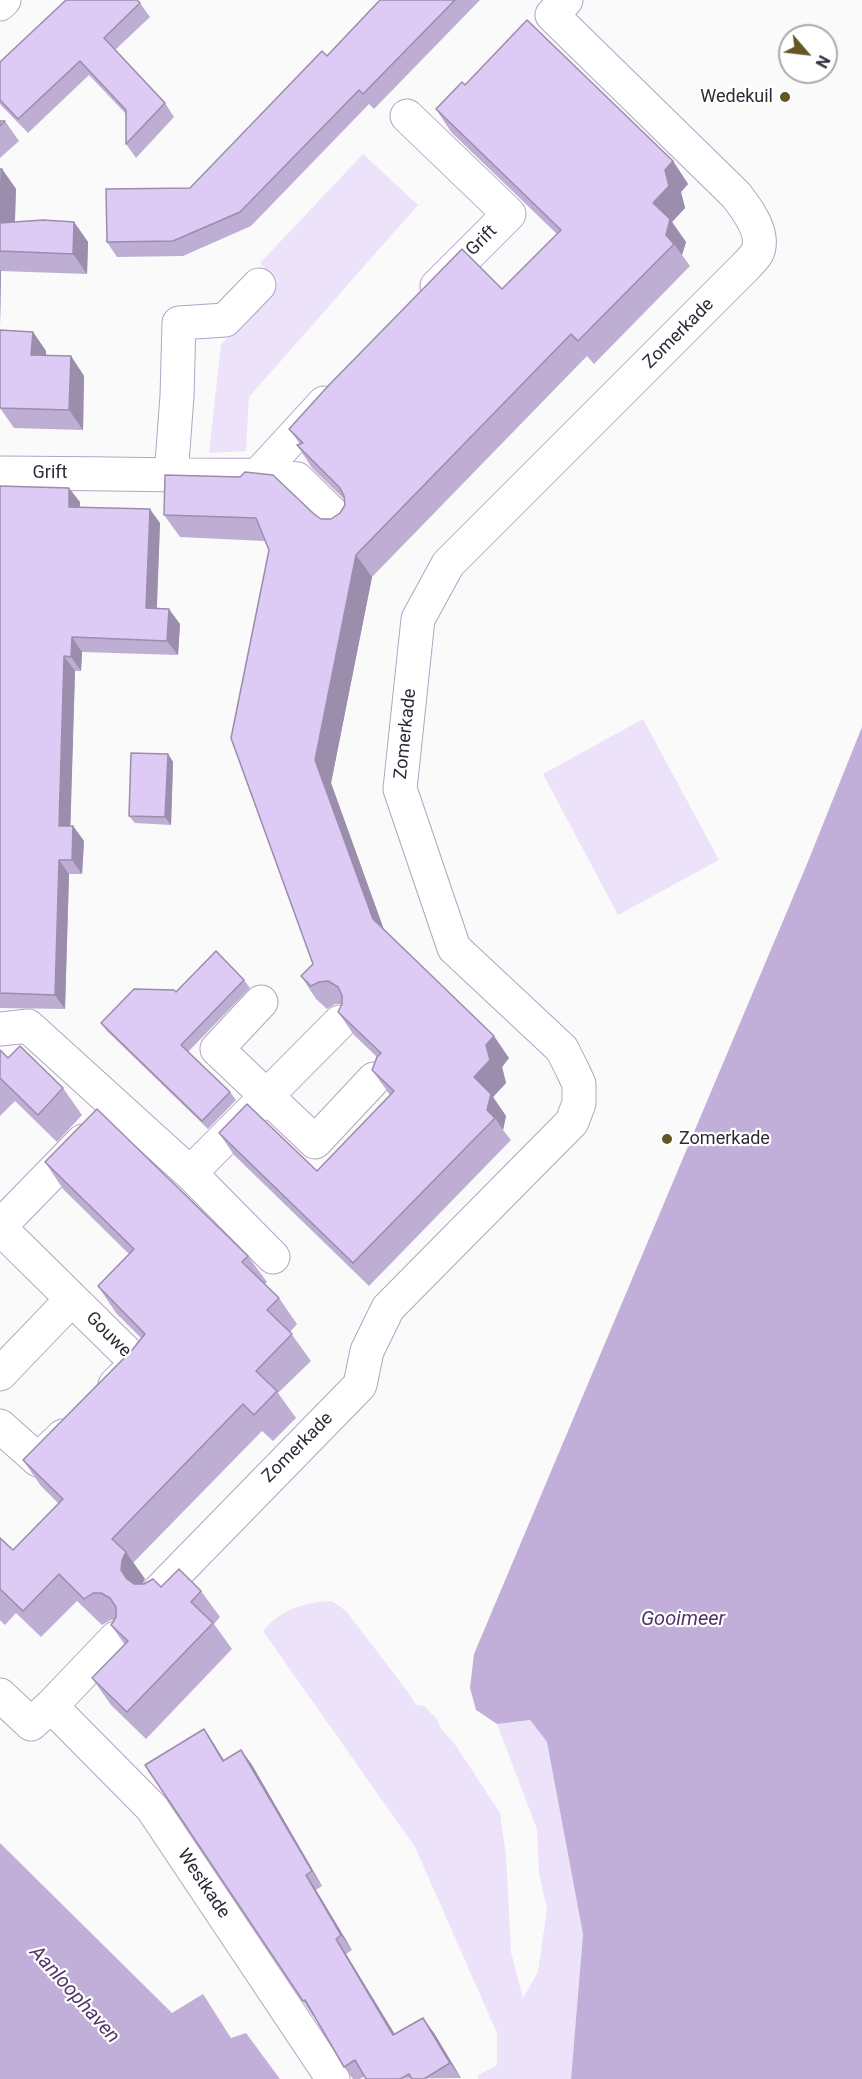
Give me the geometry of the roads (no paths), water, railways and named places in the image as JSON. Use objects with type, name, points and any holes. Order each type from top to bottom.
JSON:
[{"type":"street","points":[[0,4],[4,0]]},
{"type":"street","name":"Zomerkade","points":[[159,1592],[360,1385],[367,1351],[388,1308],[572,1122],[579,1103],[579,1084],[562,1049],[454,948],[400,789],[418,619],[448,564],[744,268],[757,253],[759,243],[751,216],[736,195],[559,7]]},
{"type":"street","name":"Grift","points":[[407,116],[509,214],[416,307]]},
{"type":"street","points":[[171,476],[177,396],[179,323],[225,320],[259,285]]},
{"type":"street","points":[[258,474],[342,384]]},
{"type":"street","name":"Grift","points":[[0,473],[129,473],[171,476],[258,474],[297,479],[342,523]]},
{"type":"street","points":[[261,1002],[217,1048],[315,1142],[374,1079]]},
{"type":"street","points":[[189,1173],[340,1022]]},
{"type":"street","points":[[0,1029],[28,1026],[189,1173],[273,1257]]},
{"type":"street","name":"Gouwe","points":[[0,1426],[38,1460],[137,1363],[0,1227],[117,1107]]},
{"type":"street","name":"Gouwe","points":[[0,1374],[72,1299]]},
{"type":"street","points":[[41,1715],[116,1638]]},
{"type":"street","name":"Westkade","points":[[0,1695],[41,1715],[153,1808],[333,2079]]},
{"type":"water","name":"Gooimeer","points":[[862,727],[862,2079],[571,2079],[583,1934],[547,1742],[530,1720],[497,1724],[476,1710],[470,1688],[474,1654],[807,864]]},
{"type":"water","name":"Aanloophaven","points":[[0,1843],[172,2013],[203,1994],[231,2038],[246,2033],[280,2079],[0,2079]]},
{"type":"place","name":"Wedekuil","points":[[785,97]]},
{"type":"place","name":"Zomerkade","points":[[667,1139]]}]
